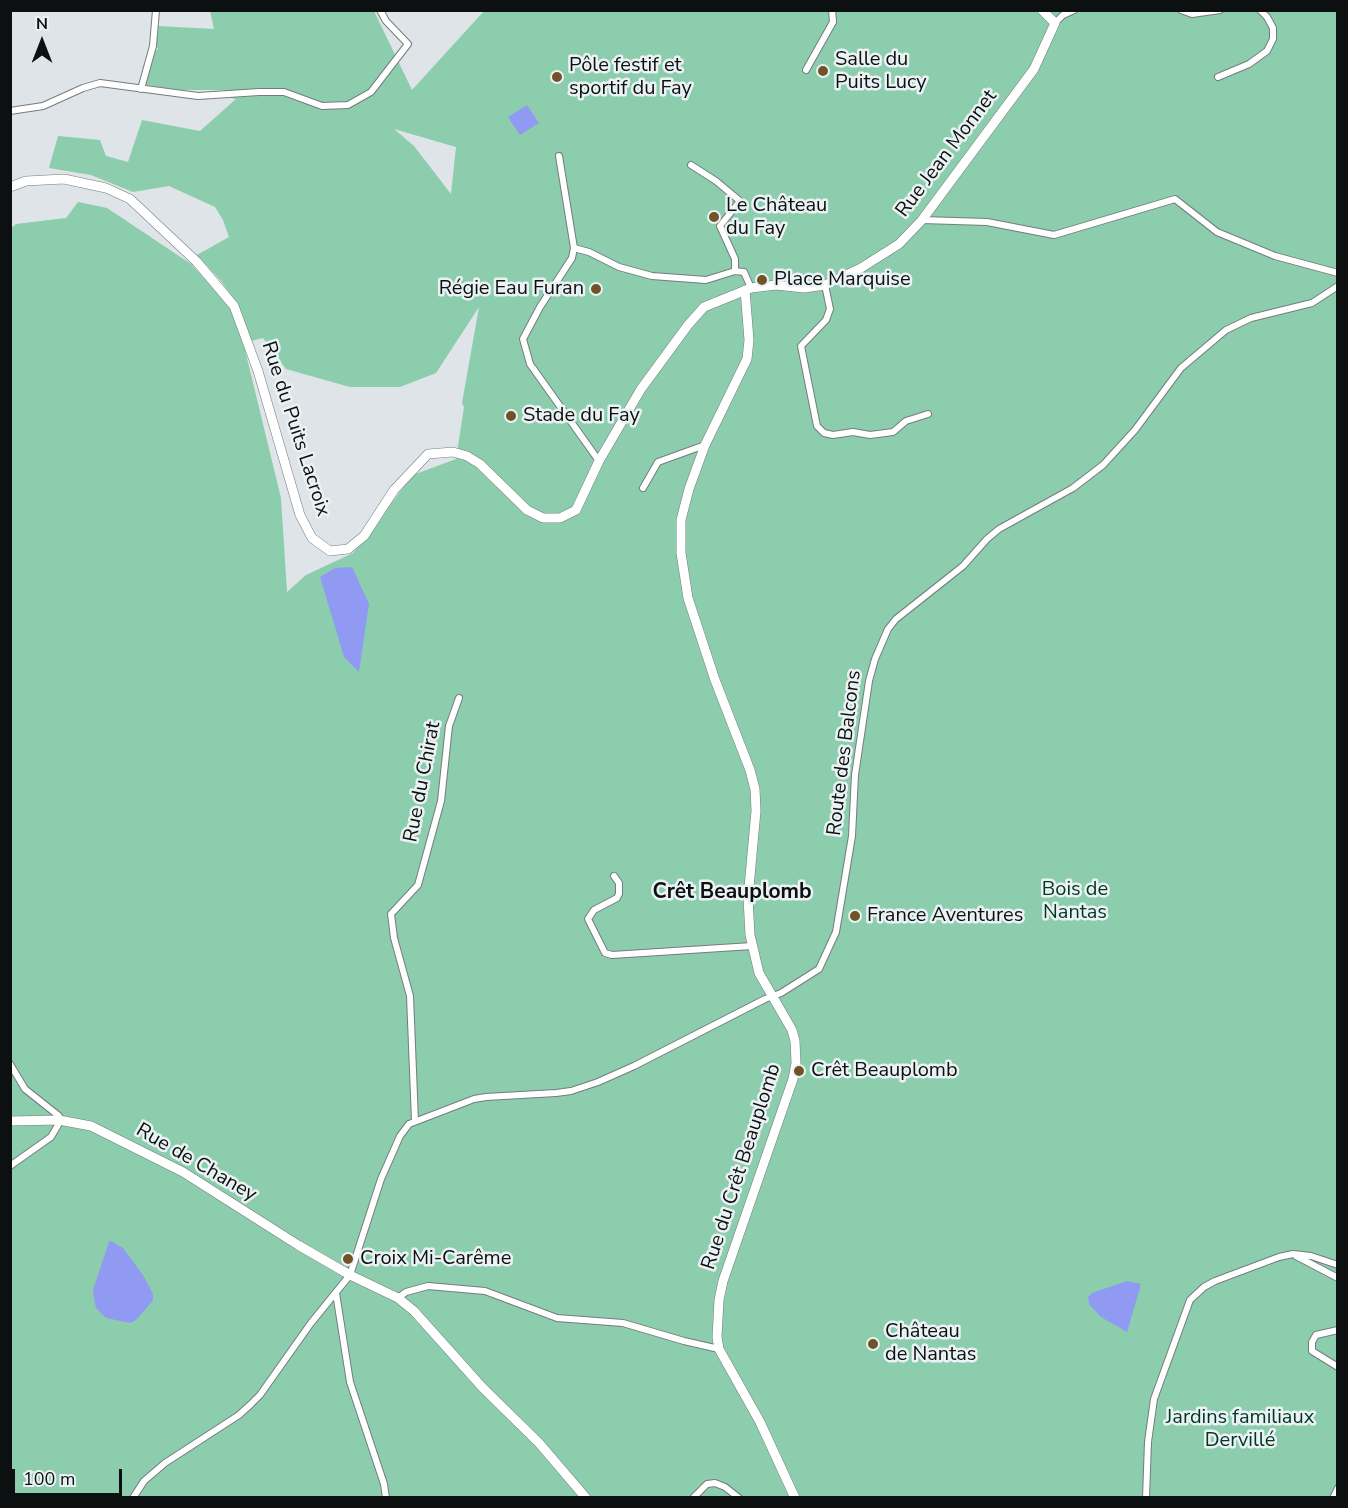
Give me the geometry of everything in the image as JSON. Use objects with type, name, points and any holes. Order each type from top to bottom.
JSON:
[{"type":"street","points":[[141,89],[153,46],[156,10]]},
{"type":"street","points":[[10,111],[43,106],[83,87],[100,82],[198,96],[284,92],[322,106],[348,105],[371,92],[408,44],[386,21],[380,10]]},
{"type":"street","points":[[806,70],[833,22],[832,10]]},
{"type":"street","points":[[1042,10],[1055,23],[1063,15],[1074,10]]},
{"type":"street","points":[[1180,10],[1192,14],[1220,10]]},
{"type":"street","points":[[1218,77],[1249,64],[1267,51],[1273,39],[1273,28],[1260,10]]},
{"type":"street","name":"Rue Jean Monnet","points":[[748,289],[776,285],[804,288],[825,285],[861,268],[899,244],[922,220],[1034,69],[1055,23]]},
{"type":"street","points":[[559,156],[574,248],[572,258],[540,307],[523,339],[530,364],[599,461]]},
{"type":"street","points":[[691,165],[716,180],[740,201],[720,226],[727,237],[735,259],[735,271]]},
{"type":"street","name":"Rue du Puits Lacroix","points":[[10,187],[26,181],[64,179],[106,188],[130,200],[197,262],[234,306],[258,371],[300,515],[312,538],[330,551],[348,549],[364,536],[394,490],[428,454],[453,452],[467,456],[480,464],[527,510],[543,518],[560,518],[576,510],[599,461],[641,389],[688,325],[704,307],[748,289]]},
{"type":"street","points":[[922,220],[987,222],[1054,235],[1175,199],[1216,232],[1275,256],[1338,273]]},
{"type":"street","points":[[574,248],[589,252],[619,267],[652,276],[706,280],[735,271],[744,272],[748,289]]},
{"type":"street","points":[[825,285],[830,309],[826,320],[801,346],[817,426],[824,433],[833,435],[853,432],[870,435],[893,432],[906,421],[928,414]]},
{"type":"street","name":"Route des Balcons","points":[[415,1121],[474,1099],[556,1093],[584,1086],[634,1066],[782,993],[819,969],[836,932],[852,836],[855,775],[869,681],[874,659],[888,628],[909,608],[963,566],[987,539],[1073,488],[1103,465],[1135,430],[1181,368],[1226,330],[1251,318],[1312,303],[1338,286]]},
{"type":"street","name":"Rue du Crêt Beauplomb","points":[[748,289],[747,359],[705,445],[689,489],[681,520],[681,553],[688,598],[755,789],[756,811],[748,898],[752,946],[759,973],[792,1030],[795,1041],[796,1063],[793,1079],[723,1281],[717,1321],[719,1349],[760,1422],[795,1497]]},
{"type":"street","points":[[643,488],[658,462],[705,445]]},
{"type":"street","name":"Rue du Chirat","points":[[415,1121],[410,996],[394,938],[391,914],[418,885],[441,801],[449,726],[459,698]]},
{"type":"street","points":[[614,876],[619,884],[619,894],[594,910],[588,919],[605,953],[612,955],[752,946]]},
{"type":"street","points":[[10,1064],[25,1089],[59,1116],[51,1137],[10,1166]]},
{"type":"street","name":"Rue de Chaney","points":[[10,1121],[59,1120],[91,1126],[163,1161],[298,1245],[350,1275],[398,1298],[414,1311],[482,1387],[539,1443],[586,1497]]},
{"type":"street","points":[[133,1497],[144,1481],[165,1463],[239,1415],[251,1404],[350,1275],[381,1179],[400,1136],[405,1128],[415,1121]]},
{"type":"street","points":[[1293,1254],[1338,1278]]},
{"type":"street","points":[[1146,1497],[1148,1442],[1154,1399],[1190,1300],[1204,1287],[1215,1281],[1279,1257],[1293,1254],[1311,1256],[1338,1265]]},
{"type":"street","points":[[398,1298],[406,1292],[428,1286],[485,1291],[557,1318],[623,1323],[693,1344],[719,1349]]},
{"type":"street","points":[[336,1293],[350,1382],[384,1484],[386,1497]]},
{"type":"street","points":[[1338,1330],[1316,1335],[1312,1342],[1312,1351],[1338,1367]]},
{"type":"street","points":[[693,1497],[707,1484],[715,1483],[739,1497]]},
{"type":"street","points":[[1333,1497],[1338,1488]]},
{"type":"green space","points":[[210,11],[374,11],[412,90],[484,11],[1337,11],[1337,1497],[11,1497],[10,229],[16,224],[66,218],[78,202],[107,208],[191,264],[232,309],[245,350],[281,498],[287,592],[306,575],[353,553],[413,475],[456,459],[464,407],[462,403],[479,307],[436,373],[400,387],[350,387],[286,369],[263,338],[251,341],[238,305],[221,281],[197,255],[229,237],[215,207],[169,186],[133,192],[91,175],[49,168],[58,136],[100,140],[106,156],[128,162],[142,120],[200,131],[236,99],[226,97],[224,90],[181,90],[145,85],[153,53],[158,49],[155,44],[158,26],[214,29]],"holes":[[[394,129],[456,147],[451,194],[414,146]]]},
{"type":"water","points":[[527,105],[539,123],[520,135],[508,117]]},
{"type":"water","points":[[352,567],[369,604],[359,672],[344,657],[320,577],[335,568]]},
{"type":"water","points":[[111,1241],[123,1248],[143,1275],[153,1294],[150,1304],[136,1320],[130,1323],[106,1318],[95,1304],[93,1290]]},
{"type":"water","points":[[1127,1281],[1141,1284],[1127,1332],[1101,1317],[1089,1304],[1088,1297],[1092,1293]]},
{"type":"place","name":"Salle du Puits Lucy","points":[[823,71]]},
{"type":"place","name":"Pôle festif et sportif du Fay","points":[[557,77]]},
{"type":"place","name":"Le Château du Fay","points":[[714,217]]},
{"type":"place","name":"Place Marquise","points":[[762,280]]},
{"type":"place","name":"Régie Eau Furan","points":[[596,289]]},
{"type":"place","name":"Stade du Fay","points":[[511,416]]},
{"type":"place","name":"France Aventures","points":[[855,916]]},
{"type":"place","name":"Crêt Beauplomb","points":[[799,1071]]},
{"type":"place","name":"Croix Mi-Carême","points":[[348,1259]]},
{"type":"place","name":"Château de Nantas","points":[[873,1344]]},
{"type":"district","name":"Crêt Beauplomb","points":[[732,893]]},
{"type":"park label","name":"Bois de Nantas","points":[[1075,902]]},
{"type":"park label","name":"Jardins familiaux Dervillé","points":[[1240,1430]]}]
